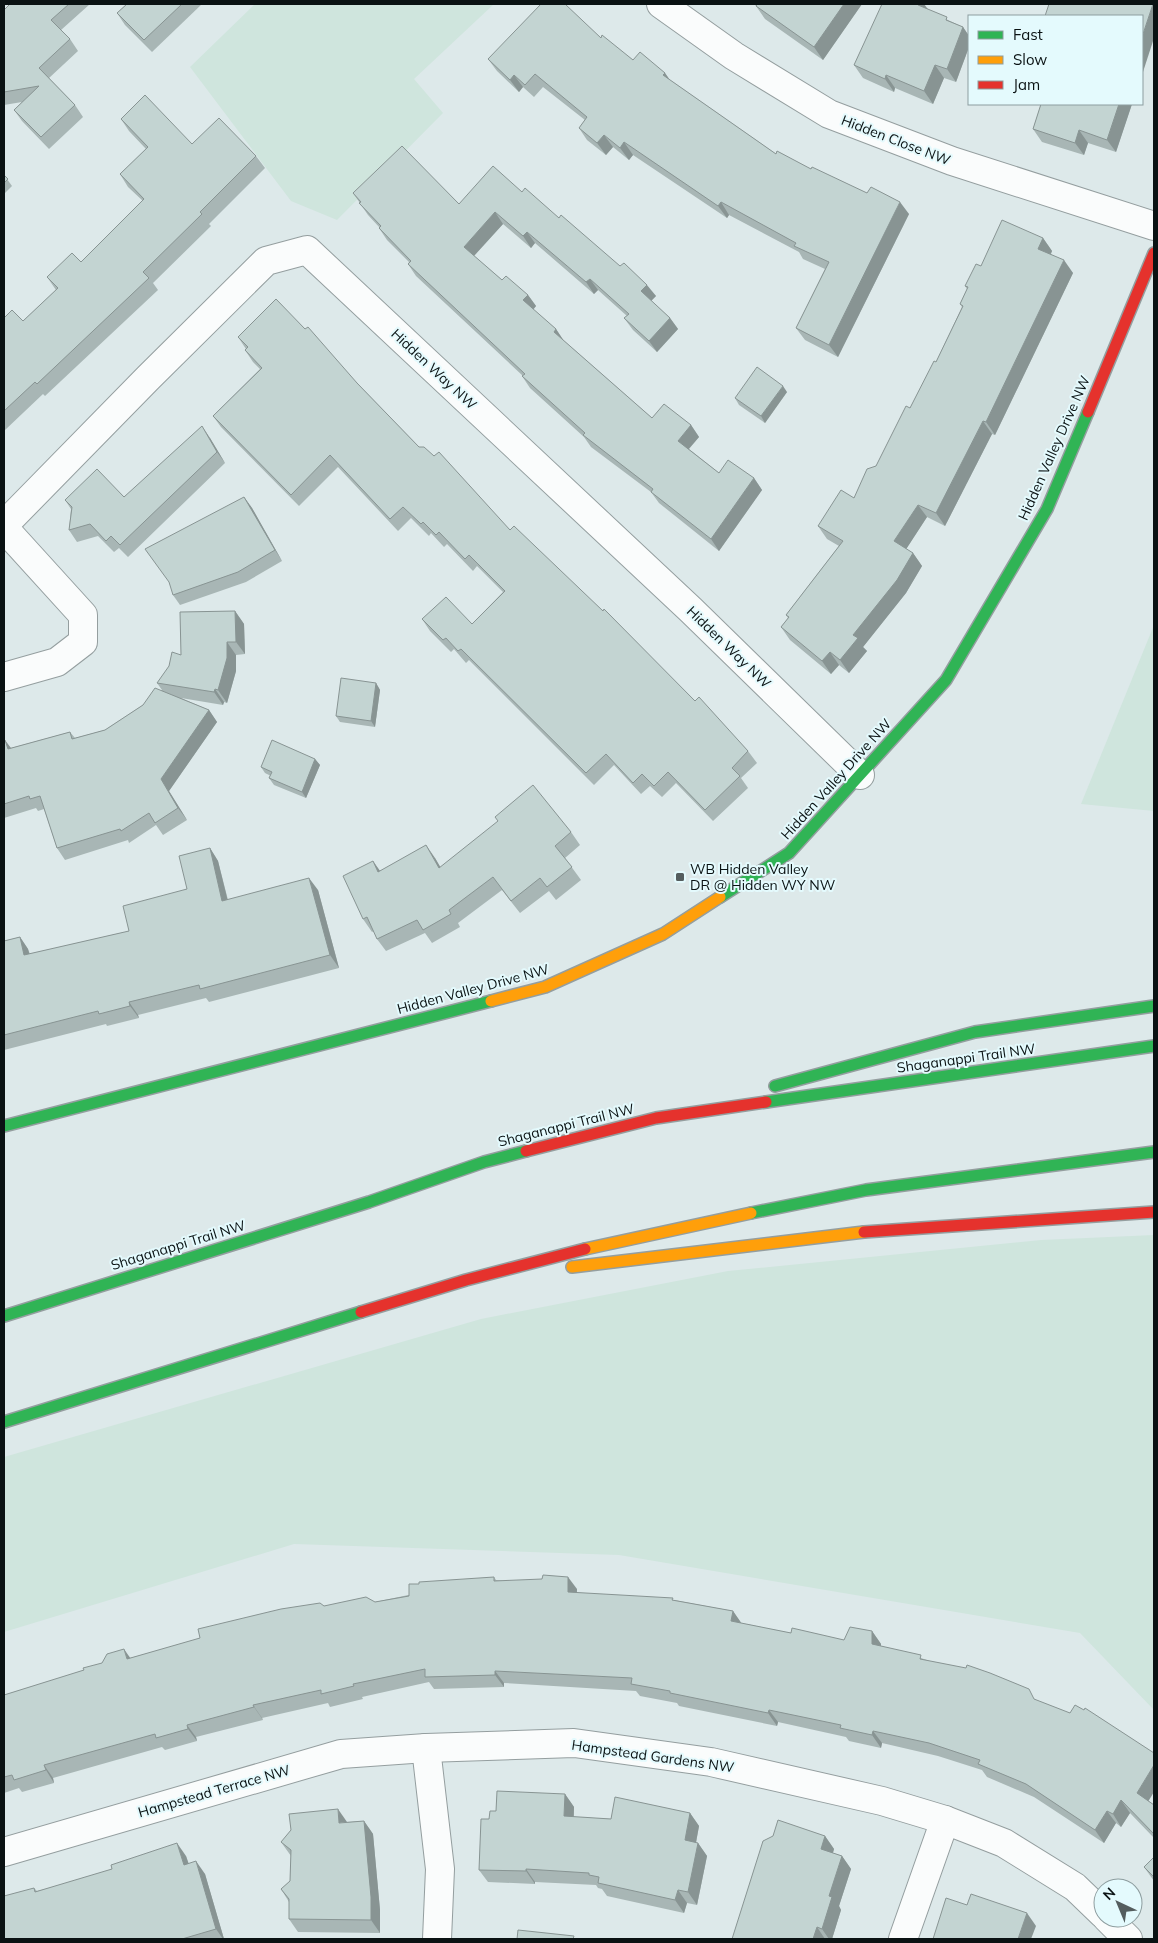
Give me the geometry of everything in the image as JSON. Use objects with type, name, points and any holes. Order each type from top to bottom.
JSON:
[{"type":"main road","name":"Hidden Valley Drive NW","points":[[4,1126],[545,987],[663,934],[789,853],[946,680],[1047,509],[1154,253]]},
{"type":"main road","points":[[656,1118],[975,1032],[1154,1006]]},
{"type":"main road","name":"Shaganappi Trail NW","points":[[4,1316],[360,1205],[484,1162],[656,1118],[1154,1046]]},
{"type":"main road","points":[[4,1422],[466,1280],[629,1238],[866,1190],[1154,1152]]},
{"type":"main road","points":[[466,1280],[860,1232],[1154,1212]]},
{"type":"street","name":"Hidden Close NW","points":[[661,4],[734,56],[829,114],[952,161],[1154,226]]},
{"type":"street","name":"Hidden Way NW","points":[[4,526],[148,378],[266,261],[307,250],[692,610],[860,775]]},
{"type":"street","points":[[4,526],[83,615],[83,642],[57,662],[4,677]]},
{"type":"street","name":"Hampstead Gardens NW","points":[[426,1748],[574,1743],[692,1759],[882,1801],[945,1820],[1004,1843],[1075,1887],[1093,1904]]},
{"type":"street","points":[[426,1748],[440,1870],[437,1939]]},
{"type":"street","name":"Hampstead Terrace NW","points":[[4,1852],[341,1754],[426,1748]]},
{"type":"street","points":[[903,1939],[945,1820]]},
{"type":"street","points":[[1116,1928],[1128,1939]]},
{"type":"green space","points":[[255,4],[494,4],[414,79],[443,113],[337,220],[291,201],[190,67]]},
{"type":"green space","points":[[1154,625],[1154,811],[1081,804]]},
{"type":"green space","points":[[1154,1235],[1154,1710],[1080,1633],[619,1555],[294,1544],[4,1632],[4,1457],[481,1319],[728,1271],[1041,1240]]},
{"type":"building","points":[[10,4],[69,4],[51,20],[70,39],[39,68],[75,105],[41,137],[14,110],[39,86],[4,92],[4,10]]},
{"type":"building","points":[[127,4],[182,4],[144,40],[117,13]]},
{"type":"building","points":[[541,4],[565,4],[601,38],[602,35],[633,60],[640,52],[665,73],[663,75],[776,154],[777,151],[811,169],[812,167],[867,193],[871,187],[900,202],[829,345],[796,328],[829,262],[794,246],[796,243],[721,202],[718,206],[624,142],[620,148],[604,135],[597,143],[579,128],[587,117],[535,74],[525,85],[514,75],[510,80],[488,59]]},
{"type":"building","points":[[758,4],[844,4],[814,47],[756,6]]},
{"type":"building","points":[[882,4],[918,4],[947,17],[946,20],[963,27],[947,69],[935,65],[924,91],[886,75],[885,79],[854,65]]},
{"type":"building","points":[[1049,4],[1153,4],[1143,34],[1143,15],[1045,15]]},
{"type":"building","points":[[145,95],[192,144],[219,118],[256,156],[200,212],[202,214],[143,272],[149,278],[37,384],[35,382],[4,411],[4,318],[12,310],[23,321],[58,288],[47,277],[72,253],[81,262],[144,199],[120,174],[148,147],[121,119]]},
{"type":"building","points":[[1041,105],[1119,105],[1107,140],[1079,130],[1075,143],[1033,129]]},
{"type":"building","points":[[402,146],[459,204],[493,166],[522,192],[525,188],[559,218],[561,215],[620,266],[624,263],[647,285],[641,291],[670,318],[649,341],[624,318],[629,314],[590,279],[586,282],[527,232],[523,236],[495,212],[464,247],[502,280],[506,276],[528,295],[523,300],[556,329],[554,332],[652,418],[664,404],[691,425],[678,441],[719,473],[728,460],[754,478],[711,539],[651,492],[653,489],[583,435],[585,433],[522,376],[525,374],[408,264],[411,261],[379,228],[381,226],[359,203],[361,202],[353,193]]},
{"type":"building","points":[[4,175],[8,179],[4,183]]},
{"type":"building","points":[[1002,220],[1043,238],[1038,249],[1064,260],[986,422],[983,421],[936,513],[918,505],[894,541],[913,553],[897,580],[853,635],[858,638],[840,660],[830,652],[822,661],[781,627],[789,617],[786,615],[843,541],[818,526],[841,490],[854,498],[867,469],[876,466],[906,406],[910,408],[934,361],[936,362],[963,306],[960,304],[968,287],[965,286],[976,264],[981,266]]},
{"type":"building","points":[[276,299],[305,329],[308,327],[357,383],[419,447],[424,447],[434,456],[439,452],[510,530],[514,526],[603,611],[604,609],[695,701],[699,697],[748,751],[732,768],[740,776],[705,810],[668,772],[654,786],[642,774],[633,783],[606,754],[586,773],[461,649],[458,651],[446,638],[443,640],[422,619],[446,597],[472,624],[505,591],[469,555],[465,559],[439,532],[436,535],[423,522],[421,524],[403,507],[390,519],[330,455],[291,495],[213,416],[262,368],[245,350],[248,347],[238,337]]},
{"type":"building","points":[[757,367],[783,386],[761,416],[735,398]]},
{"type":"building","points":[[202,426],[217,452],[120,545],[111,536],[106,541],[90,524],[69,530],[72,507],[65,500],[97,469],[124,497]]},
{"type":"building","points":[[244,497],[275,550],[238,572],[173,595],[169,582],[145,549]]},
{"type":"building","points":[[235,611],[236,642],[227,642],[227,658],[218,690],[215,689],[214,692],[157,683],[169,666],[172,652],[181,655],[180,612]]},
{"type":"building","points":[[341,678],[376,683],[371,721],[336,716]]},
{"type":"building","points":[[155,688],[209,710],[161,779],[178,808],[155,823],[149,813],[121,831],[120,829],[57,848],[40,796],[30,799],[29,796],[4,804],[4,740],[8,749],[70,732],[72,739],[105,730],[143,705]]},
{"type":"building","points":[[272,740],[315,759],[302,792],[269,778],[272,772],[261,767]]},
{"type":"building","points":[[533,785],[571,832],[555,846],[572,867],[547,887],[540,878],[511,901],[493,877],[449,910],[451,914],[423,930],[417,920],[377,939],[367,917],[363,919],[343,876],[373,861],[378,872],[426,845],[439,868],[498,821],[495,817]]},
{"type":"building","points":[[210,848],[222,901],[309,878],[330,955],[200,989],[199,985],[129,1002],[130,1006],[99,1014],[98,1011],[4,1035],[4,941],[20,937],[24,955],[129,931],[123,906],[187,889],[179,856]]},
{"type":"building","points":[[543,1575],[568,1577],[568,1592],[673,1598],[672,1600],[733,1611],[731,1621],[791,1633],[792,1628],[844,1640],[850,1627],[872,1631],[872,1644],[921,1655],[920,1659],[966,1668],[967,1665],[990,1673],[1029,1689],[1034,1699],[1070,1713],[1075,1705],[1084,1710],[1085,1708],[1154,1753],[1154,1765],[1137,1793],[1154,1805],[1154,1834],[1121,1800],[1113,1814],[1107,1811],[1095,1830],[1026,1784],[978,1764],[980,1760],[929,1743],[873,1731],[872,1735],[840,1728],[841,1725],[769,1710],[768,1713],[670,1693],[670,1691],[631,1684],[632,1678],[495,1671],[495,1675],[425,1677],[425,1669],[353,1684],[354,1686],[321,1694],[321,1690],[253,1705],[254,1707],[187,1725],[188,1729],[156,1738],[155,1734],[44,1765],[46,1770],[14,1780],[12,1775],[4,1777],[4,1695],[102,1663],[107,1654],[124,1649],[127,1659],[200,1638],[198,1629],[281,1609],[320,1603],[324,1606],[366,1597],[375,1602],[409,1596],[409,1584],[419,1584],[419,1582],[494,1577],[494,1581],[542,1579]]},
{"type":"building","points":[[497,1791],[565,1794],[564,1816],[611,1819],[615,1797],[690,1813],[685,1840],[698,1843],[688,1892],[678,1890],[675,1900],[598,1883],[599,1877],[589,1875],[589,1873],[526,1869],[526,1871],[479,1870],[481,1819],[489,1819],[490,1811],[496,1811]]},
{"type":"building","points":[[338,1809],[339,1823],[364,1821],[371,1897],[371,1920],[289,1919],[289,1899],[281,1889],[290,1881],[291,1850],[281,1842],[291,1830],[289,1814]]},
{"type":"building","points":[[778,1820],[825,1836],[821,1849],[842,1856],[829,1896],[832,1897],[822,1929],[817,1927],[813,1939],[732,1939],[763,1841],[773,1836]]},
{"type":"building","points":[[177,1843],[184,1865],[196,1861],[216,1929],[182,1939],[4,1939],[4,1896],[34,1888],[35,1892],[112,1869],[111,1865]]},
{"type":"building","points":[[1154,1857],[1154,1877],[1144,1867]]},
{"type":"building","points":[[971,1894],[1027,1913],[1018,1939],[933,1939],[946,1898],[967,1905]]},
{"type":"building","points":[[518,1930],[574,1936],[573,1939],[517,1939]]},
{"type":"traffic: fast","points":[[720,897],[789,853],[946,680],[1047,509],[1088,412]]},
{"type":"traffic: fast","points":[[4,1126],[491,1001]]},
{"type":"traffic: fast","points":[[775,1086],[975,1032],[1154,1006]]},
{"type":"traffic: fast","points":[[766,1102],[1154,1046]]},
{"type":"traffic: fast","points":[[4,1316],[369,1202],[484,1162],[526,1151]]},
{"type":"traffic: fast","points":[[751,1213],[866,1190],[1154,1152]]},
{"type":"traffic: fast","points":[[4,1422],[361,1312]]},
{"type":"traffic: slow","points":[[491,1001],[545,987],[663,934],[720,897]]},
{"type":"traffic: slow","points":[[585,1249],[751,1213]]},
{"type":"traffic: slow","points":[[572,1267],[864,1232]]},
{"type":"traffic: jam","points":[[1088,412],[1154,253]]},
{"type":"traffic: jam","points":[[526,1151],[656,1118],[766,1102]]},
{"type":"traffic: jam","points":[[864,1232],[1154,1212]]},
{"type":"traffic: jam","points":[[361,1312],[466,1280],[585,1249]]},
{"type":"place","name":"WB Hidden Valley DR @ Hidden WY NW","points":[[680,877]]}]
